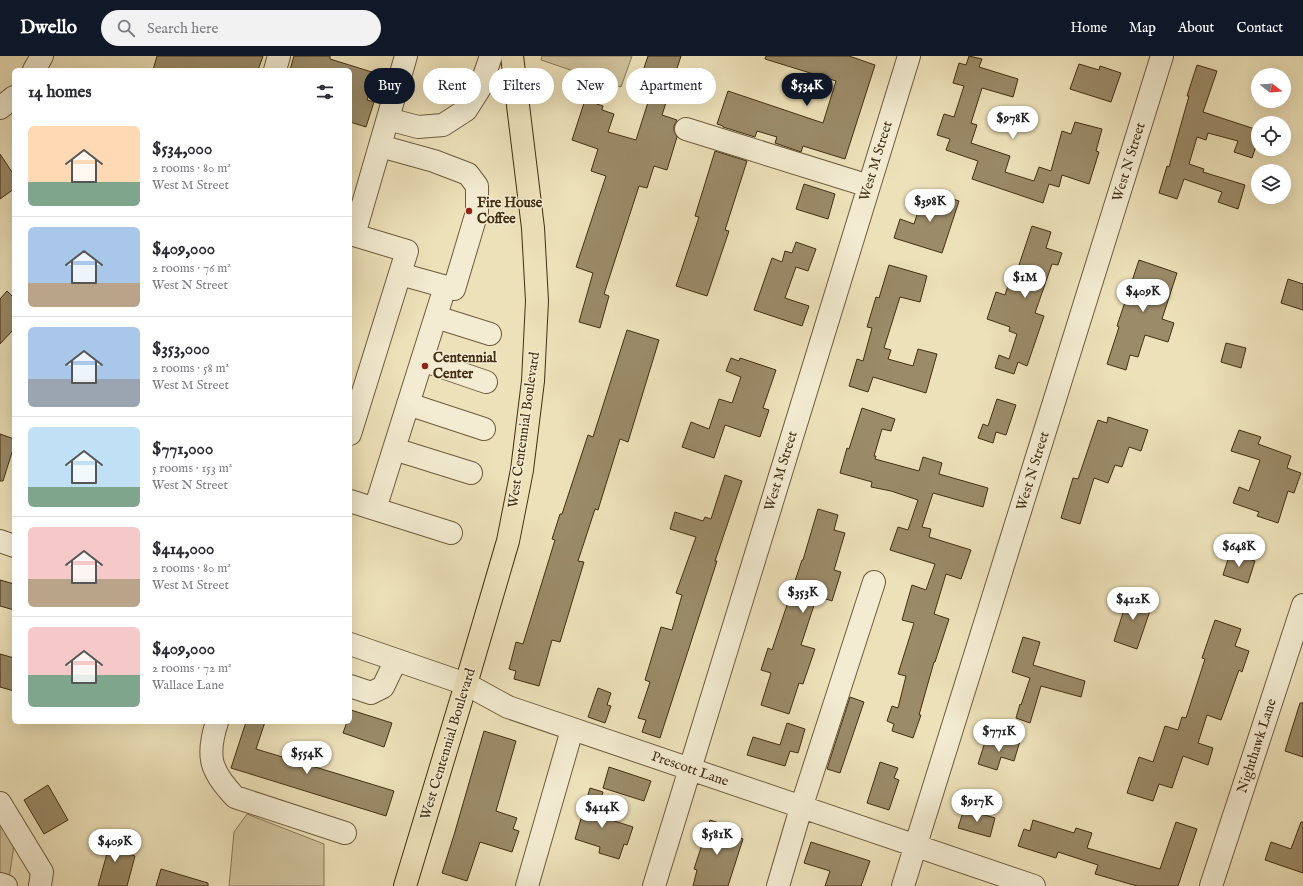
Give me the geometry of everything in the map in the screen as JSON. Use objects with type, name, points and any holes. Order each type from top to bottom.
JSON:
[{"type":"main road","name":"West Centennial Boulevard","points":[[405,886],[508,541],[522,470],[533,381],[538,301],[533,228],[512,56]]},
{"type":"street","points":[[35,68],[42,56]]},
{"type":"street","points":[[276,68],[279,56]]},
{"type":"street","points":[[352,428],[407,251],[354,235],[406,56]]},
{"type":"street","points":[[388,119],[418,127],[443,125],[466,110],[480,88],[490,56]]},
{"type":"street","name":"West M Street","points":[[654,886],[909,56]]},
{"type":"street","name":"West N Street","points":[[903,886],[1162,56]]},
{"type":"street","points":[[0,108],[12,99]]},
{"type":"street","points":[[686,129],[869,186]]},
{"type":"street","points":[[375,509],[436,316],[450,288],[477,212],[476,186],[468,174],[380,146]]},
{"type":"street","points":[[400,274],[450,288]]},
{"type":"street","points":[[436,316],[490,334]]},
{"type":"street","points":[[422,360],[486,382]]},
{"type":"street","points":[[408,404],[484,429]]},
{"type":"street","points":[[394,449],[471,473]]},
{"type":"street","points":[[352,501],[451,533]]},
{"type":"street","points":[[0,541],[12,545]]},
{"type":"street","points":[[778,886],[801,808],[874,582]]},
{"type":"street","name":"Nighthawk Lane","points":[[1211,886],[1303,605]]},
{"type":"street","name":"Prescott Lane","points":[[352,645],[466,684],[508,707],[572,730],[1034,886]]},
{"type":"street","points":[[352,687],[371,694],[383,687],[396,660]]},
{"type":"street","points":[[217,724],[211,749],[213,766],[222,783],[235,796],[345,833]]},
{"type":"street","points":[[527,886],[572,730]]},
{"type":"street","points":[[0,803],[42,872],[40,886]]},
{"type":"street","points":[[0,884],[6,886]]},
{"type":"shaded area","points":[[542,56],[632,56],[628,68],[626,68],[626,73],[621,87],[618,86],[618,68],[565,68],[541,60]]},
{"type":"shaded area","points":[[247,814],[324,844],[324,886],[229,886],[234,832]]},
{"type":"shaded area","points":[[0,824],[14,845],[8,886],[0,886]]},
{"type":"building","points":[[157,56],[263,56],[259,68],[154,68]]},
{"type":"building","points":[[294,56],[330,56],[330,59],[364,70],[364,104],[373,104],[366,127],[352,123],[352,68],[291,68]]},
{"type":"building","points":[[648,56],[681,56],[677,68],[644,68]]},
{"type":"building","points":[[766,56],[849,56],[875,65],[845,159],[803,146],[801,152],[775,143],[777,137],[757,131],[755,137],[717,124],[728,91],[823,123],[836,81],[765,59]]},
{"type":"building","points":[[969,56],[982,59],[979,67],[1018,79],[1013,97],[982,88],[971,123],[977,125],[971,143],[1010,156],[1005,172],[1034,181],[1039,167],[1051,171],[1062,131],[1071,134],[1075,122],[1102,129],[1096,151],[1099,152],[1089,184],[1062,175],[1059,187],[1049,184],[1043,203],[972,179],[978,161],[946,150],[950,139],[937,135],[944,114],[954,117],[964,86],[953,83],[959,63],[966,65]]},
{"type":"building","points":[[1079,64],[1099,70],[1100,66],[1121,73],[1111,102],[1070,89]]},
{"type":"building","points":[[1197,65],[1217,71],[1203,112],[1251,128],[1252,158],[1234,152],[1238,141],[1208,133],[1206,140],[1197,137],[1189,164],[1204,169],[1203,172],[1245,185],[1238,209],[1218,202],[1222,192],[1184,179],[1177,199],[1159,193],[1167,166],[1169,167],[1189,96],[1187,96]]},
{"type":"building","points":[[584,104],[597,104],[603,106],[602,110],[614,114],[608,132],[636,140],[647,104],[666,104],[662,115],[677,120],[674,126],[674,131],[677,137],[667,170],[654,166],[647,188],[639,186],[604,294],[609,296],[600,328],[579,322],[593,273],[576,267],[606,176],[591,171],[598,149],[572,140]]},
{"type":"building","points":[[715,151],[747,161],[725,230],[729,231],[707,296],[676,286],[699,217],[695,216]]},
{"type":"building","points":[[0,154],[12,172],[12,190],[0,199]]},
{"type":"building","points":[[804,184],[835,194],[828,219],[796,209]]},
{"type":"building","points":[[925,190],[959,201],[942,253],[894,238],[900,219],[914,224]]},
{"type":"building","points":[[1032,226],[1051,232],[1046,248],[1062,253],[1058,265],[1052,264],[1035,313],[1044,316],[1027,366],[1018,362],[1014,374],[995,368],[999,355],[1009,359],[1017,334],[1009,331],[1010,327],[987,319],[996,292],[1005,295],[1012,273],[1016,274]]},
{"type":"building","points":[[796,242],[816,249],[808,271],[796,267],[785,298],[809,306],[802,326],[754,310],[772,258],[782,262],[785,251],[792,253]]},
{"type":"building","points":[[1139,260],[1177,273],[1162,319],[1174,323],[1168,342],[1145,335],[1138,357],[1130,355],[1126,370],[1107,364],[1119,327],[1117,326]]},
{"type":"building","points":[[889,265],[927,276],[920,302],[900,297],[884,348],[891,350],[888,359],[913,366],[918,349],[937,354],[926,393],[873,377],[868,392],[849,386],[857,359],[863,361],[872,328],[867,327],[876,297],[879,298]]},
{"type":"building","points":[[1288,279],[1303,284],[1303,310],[1281,303]]},
{"type":"building","points":[[7,291],[12,296],[12,331],[0,344],[0,299]]},
{"type":"building","points":[[627,330],[659,340],[628,442],[620,439],[598,510],[595,509],[578,561],[584,562],[560,642],[552,640],[539,686],[514,679],[516,671],[509,669],[516,642],[523,644],[555,540],[552,539],[560,514],[562,514],[588,435],[593,437]]},
{"type":"building","points":[[1226,343],[1246,348],[1241,368],[1221,362]]},
{"type":"building","points":[[731,358],[739,361],[740,358],[776,370],[763,408],[769,410],[760,437],[725,425],[714,458],[682,447],[691,422],[709,429],[719,399],[732,403],[741,377],[726,371]]},
{"type":"building","points":[[997,399],[1016,405],[1006,435],[996,432],[993,443],[978,438],[983,424],[988,426]]},
{"type":"building","points":[[862,408],[895,419],[891,431],[882,429],[874,456],[876,456],[875,459],[919,471],[923,457],[942,463],[939,474],[988,488],[983,507],[933,493],[922,527],[931,529],[929,537],[971,550],[961,579],[946,574],[934,614],[949,619],[934,662],[919,715],[921,715],[913,738],[892,731],[894,724],[887,721],[892,706],[898,708],[906,676],[898,674],[914,623],[902,620],[912,585],[926,590],[935,564],[890,550],[898,527],[908,530],[918,500],[891,491],[871,487],[872,482],[840,473],[847,448],[849,449]]},
{"type":"building","points":[[1108,417],[1148,430],[1141,451],[1129,447],[1122,467],[1115,465],[1108,483],[1094,478],[1080,524],[1061,518],[1073,478],[1078,479],[1098,420],[1107,423]]},
{"type":"building","points":[[1239,430],[1261,437],[1258,444],[1291,456],[1287,468],[1301,473],[1294,493],[1288,491],[1278,523],[1257,516],[1259,512],[1233,503],[1239,487],[1249,491],[1260,460],[1231,451]]},
{"type":"building","points":[[0,434],[12,438],[12,452],[3,481],[0,481]]},
{"type":"building","points":[[725,475],[742,481],[715,561],[717,561],[660,738],[642,732],[646,720],[638,718],[650,682],[645,680],[661,627],[672,630],[682,595],[676,593],[696,537],[670,529],[675,512],[703,521],[705,517],[711,519]]},
{"type":"building","points":[[818,509],[838,515],[834,530],[845,533],[834,570],[841,572],[832,601],[817,596],[801,645],[815,649],[803,684],[799,683],[789,714],[761,705],[771,673],[761,670],[768,648],[772,650],[803,560]]},
{"type":"building","points":[[1230,553],[1255,561],[1248,583],[1223,575]]},
{"type":"building","points":[[0,580],[12,583],[12,609],[0,606]]},
{"type":"building","points":[[1129,594],[1153,602],[1137,649],[1114,641]]},
{"type":"building","points":[[1215,620],[1241,629],[1235,646],[1249,651],[1242,672],[1239,670],[1221,720],[1207,715],[1198,743],[1213,748],[1208,765],[1183,756],[1172,788],[1159,784],[1153,801],[1127,793],[1139,757],[1153,762],[1165,726],[1178,730],[1182,717],[1186,718],[1205,659],[1202,658]]},
{"type":"building","points":[[1023,637],[1040,642],[1033,665],[1085,681],[1081,697],[1041,686],[1030,723],[1016,718],[1030,678],[1012,672]]},
{"type":"building","points":[[0,654],[12,657],[12,690],[0,687]]},
{"type":"building","points":[[598,688],[611,693],[607,705],[611,706],[605,723],[588,717]]},
{"type":"building","points":[[850,697],[864,702],[840,773],[827,769]]},
{"type":"building","points":[[1300,703],[1303,703],[1303,757],[1285,751]]},
{"type":"building","points":[[352,710],[392,723],[384,747],[343,733],[346,724],[352,724]]},
{"type":"building","points":[[787,723],[805,729],[798,753],[790,751],[785,766],[747,755],[753,737],[780,745]]},
{"type":"building","points":[[245,724],[264,724],[256,749],[394,791],[386,816],[231,768]]},
{"type":"building","points":[[484,731],[516,741],[496,811],[517,818],[513,829],[519,831],[512,852],[480,842],[467,881],[442,873]]},
{"type":"building","points":[[1005,736],[1020,741],[1014,761],[1001,757],[997,770],[978,764],[985,742],[1002,747]]},
{"type":"building","points":[[880,762],[898,768],[894,778],[899,780],[889,810],[867,803]]},
{"type":"building","points":[[609,767],[651,781],[644,801],[603,788]]},
{"type":"building","points":[[48,785],[68,820],[44,834],[24,800]]},
{"type":"building","points":[[590,788],[603,792],[596,815],[633,827],[627,845],[624,844],[619,859],[599,853],[600,847],[575,839]]},
{"type":"building","points":[[964,809],[995,818],[990,837],[958,828]]},
{"type":"building","points":[[710,820],[731,827],[729,834],[743,839],[728,886],[693,886],[697,870],[694,869]]},
{"type":"building","points":[[1033,820],[1074,833],[1076,828],[1092,833],[1087,848],[1160,869],[1176,822],[1197,829],[1178,886],[1137,886],[1095,874],[1098,865],[1058,852],[1056,858],[1018,846],[1024,829],[1030,831]]},
{"type":"building","points":[[1301,822],[1303,822],[1303,873],[1265,860],[1271,842],[1291,849]]},
{"type":"building","points":[[103,830],[117,834],[112,849],[135,856],[127,886],[98,886],[108,850],[98,847]]},
{"type":"building","points":[[811,842],[870,861],[861,886],[825,886],[830,871],[804,863]]},
{"type":"building","points":[[161,869],[208,883],[208,886],[156,886]]},
{"type":"place","name":"Fire House Coffee","points":[[469,211]]},
{"type":"place","name":"Centennial Center","points":[[425,366]]}]
